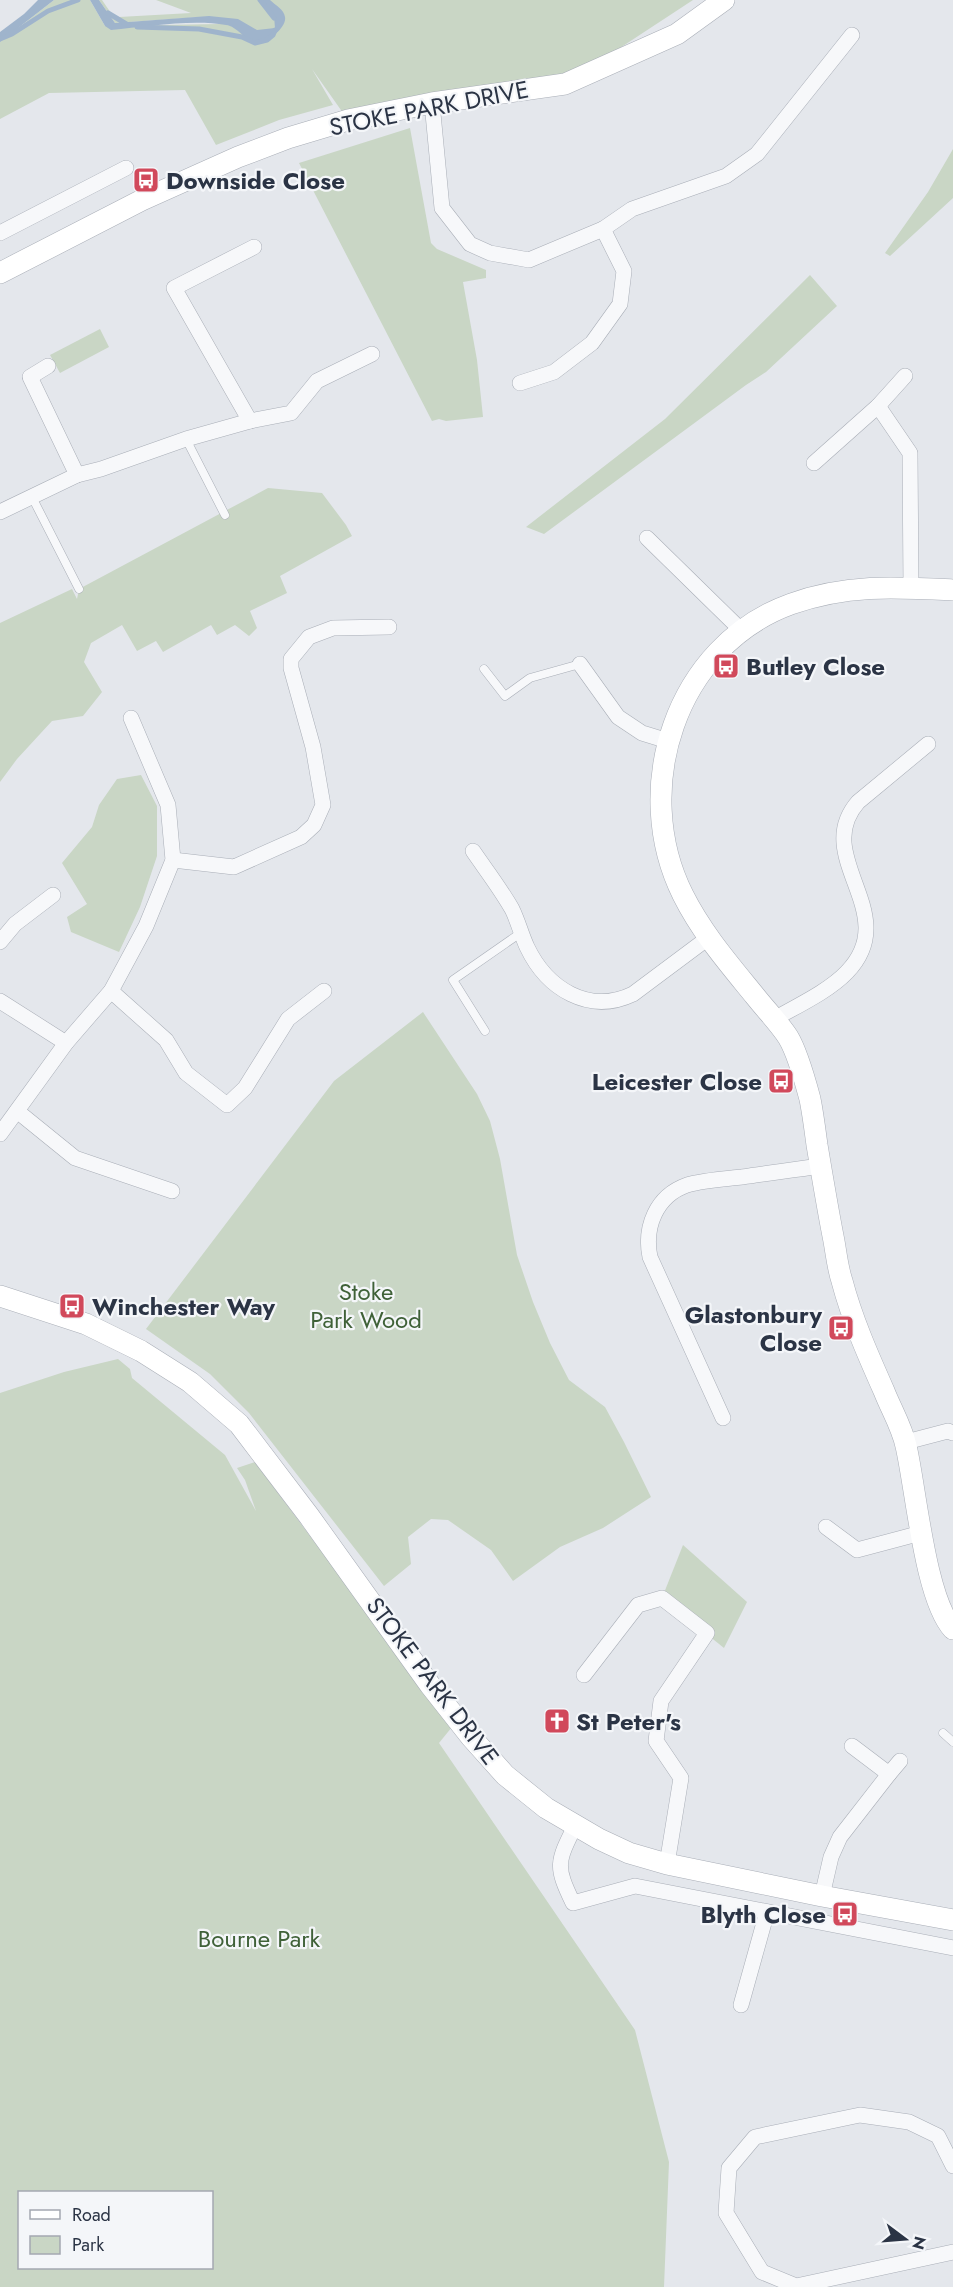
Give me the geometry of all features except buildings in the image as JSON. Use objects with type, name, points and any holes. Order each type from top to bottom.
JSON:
[{"type":"street","name":"STOKE PARK DRIVE","points":[[0,273],[142,200],[288,138],[348,120],[432,103],[566,84],[677,34],[724,0]]},
{"type":"street","points":[[432,103],[442,208],[470,244],[490,253],[529,260],[603,229],[632,209],[726,176],[757,154],[852,35]]},
{"type":"street","points":[[0,233],[126,168]]},
{"type":"street","points":[[520,383],[554,372],[592,344],[620,304],[624,271],[603,229]]},
{"type":"street","points":[[250,422],[174,288],[254,247]]},
{"type":"street","points":[[0,512],[77,475],[186,440],[291,413],[317,381],[372,354]]},
{"type":"street","points":[[48,366],[30,377],[77,475]]},
{"type":"street","points":[[813,463],[878,406],[905,376]]},
{"type":"street","points":[[878,406],[910,453],[910,587]]},
{"type":"street","points":[[646,538],[743,632]]},
{"type":"street","points":[[953,590],[910,587],[844,589],[790,604],[769,614],[743,632],[710,662],[697,680],[680,710],[668,741],[660,788],[660,812],[665,846],[682,894],[708,938],[790,1040],[810,1100],[841,1279],[870,1358],[906,1442],[921,1533],[941,1611],[953,1629]]},
{"type":"street","points":[[173,860],[234,867],[301,837],[314,825],[323,805],[313,747],[291,668],[291,659],[309,637],[333,628],[389,627]]},
{"type":"street","points":[[580,664],[618,717],[642,733],[668,741]]},
{"type":"street","points":[[0,1134],[66,1043],[111,992],[146,926],[173,860],[168,805],[131,718]]},
{"type":"street","points":[[774,1019],[837,981],[853,966],[865,936],[866,915],[844,849],[844,825],[858,802],[928,744]]},
{"type":"street","points":[[473,851],[510,906],[528,949],[550,979],[580,999],[602,1003],[623,999],[708,938]]},
{"type":"street","points":[[0,942],[15,924],[53,895]]},
{"type":"street","points":[[111,992],[166,1040],[186,1073],[227,1105],[245,1088],[288,1019],[324,991]]},
{"type":"street","points":[[0,1001],[66,1043]]},
{"type":"street","points":[[17,1111],[75,1158],[172,1191]]},
{"type":"street","points":[[723,1418],[650,1257],[648,1238],[651,1220],[670,1195],[690,1184],[820,1166]]},
{"type":"street","name":"STOKE PARK DRIVE","points":[[0,1296],[86,1324],[141,1351],[190,1382],[239,1424],[303,1507],[430,1685],[471,1737],[505,1775],[546,1808],[575,1826],[630,1853],[667,1864],[953,1920]]},
{"type":"street","points":[[906,1442],[948,1431],[953,1433]]},
{"type":"street","points":[[826,1527],[857,1550],[921,1533]]},
{"type":"street","points":[[584,1675],[638,1605],[662,1598],[707,1634],[662,1701],[656,1741],[681,1778],[667,1864]]},
{"type":"street","points":[[852,1746],[889,1774]]},
{"type":"street","points":[[822,1896],[831,1857],[840,1837],[900,1761]]},
{"type":"street","points":[[575,1826],[560,1856],[561,1879],[573,1903],[635,1886],[953,1948]]},
{"type":"street","points":[[741,2005],[767,1912]]},
{"type":"street","points":[[953,2166],[938,2136],[909,2122],[860,2115],[755,2137],[729,2168],[726,2213],[762,2272],[796,2286],[953,2252]]},
{"type":"lane","points":[[186,440],[225,515]]},
{"type":"lane","points":[[32,497],[79,589]]},
{"type":"lane","points":[[484,669],[505,696],[530,678],[580,664]]},
{"type":"lane","points":[[485,1031],[453,980],[522,932]]},
{"type":"lane","points":[[943,1733],[953,1742]]},
{"type":"green space","points":[[54,0],[90,0],[105,26],[220,24],[202,17],[115,23],[99,0],[102,0],[113,16],[119,17],[191,13],[156,0],[693,0],[565,84],[348,120],[312,69],[333,105],[279,120],[216,145],[185,90],[49,93],[0,119],[0,42]]},
{"type":"green space","points":[[410,128],[431,243],[437,249],[486,270],[486,278],[463,282],[477,360],[483,417],[432,421],[299,163]]},
{"type":"green space","points":[[953,149],[953,198],[890,256],[885,253],[928,192]]},
{"type":"green space","points":[[810,275],[837,306],[766,372],[544,534],[526,527],[665,419]]},
{"type":"green space","points":[[100,329],[109,347],[60,373],[50,355]]},
{"type":"green space","points":[[268,488],[322,493],[352,536],[280,576],[287,593],[250,611],[257,628],[249,636],[235,625],[217,635],[211,625],[163,652],[156,641],[137,651],[122,625],[91,643],[84,662],[102,692],[83,716],[52,721],[17,759],[0,782],[0,623],[72,589],[77,599],[79,589]]},
{"type":"green space","points":[[141,775],[157,806],[157,856],[140,907],[119,952],[71,932],[67,917],[87,904],[62,863],[92,827],[99,805],[117,779]]},
{"type":"green space","name":"Stoke Park Wood","points":[[423,1012],[477,1094],[490,1121],[500,1159],[517,1255],[550,1343],[569,1380],[605,1407],[651,1497],[603,1528],[560,1547],[513,1581],[491,1550],[448,1520],[431,1519],[408,1537],[411,1564],[384,1586],[249,1413],[210,1374],[146,1329],[334,1081]]},
{"type":"green space","name":"Bourne Park","points":[[118,1359],[130,1369],[132,1378],[225,1455],[256,1511],[245,1480],[237,1468],[255,1462],[452,1727],[439,1743],[635,2030],[669,2162],[664,2287],[0,2287],[0,1393],[64,1372]]},
{"type":"green space","points":[[683,1545],[747,1602],[724,1648],[662,1598]]},
{"type":"water","points":[[38,0],[54,0],[0,42],[0,32]]},
{"type":"water","points":[[90,0],[99,0],[115,23],[209,16],[238,19],[257,30],[275,28],[274,16],[260,0],[270,0],[279,7],[284,14],[285,21],[276,34],[257,43],[230,26],[212,23],[168,24],[111,30],[105,26]]},
{"type":"waterway","points":[[0,39],[48,11],[78,0]]},
{"type":"waterway","points":[[260,0],[274,18]]},
{"type":"waterway","points":[[108,13],[128,25]]},
{"type":"waterway","points":[[137,27],[199,29],[242,37],[255,43],[267,40],[275,30]]},
{"type":"place","name":"Downside Close","points":[[146,180]]},
{"type":"place","name":"Butley Close","points":[[726,666]]},
{"type":"place","name":"Leicester Close","points":[[781,1081]]},
{"type":"place","name":"Winchester Way","points":[[72,1306]]},
{"type":"place","name":"Glastonbury Close","points":[[841,1328]]},
{"type":"place","name":"St Peter's","points":[[557,1721]]},
{"type":"place","name":"Blyth Close","points":[[845,1914]]}]
